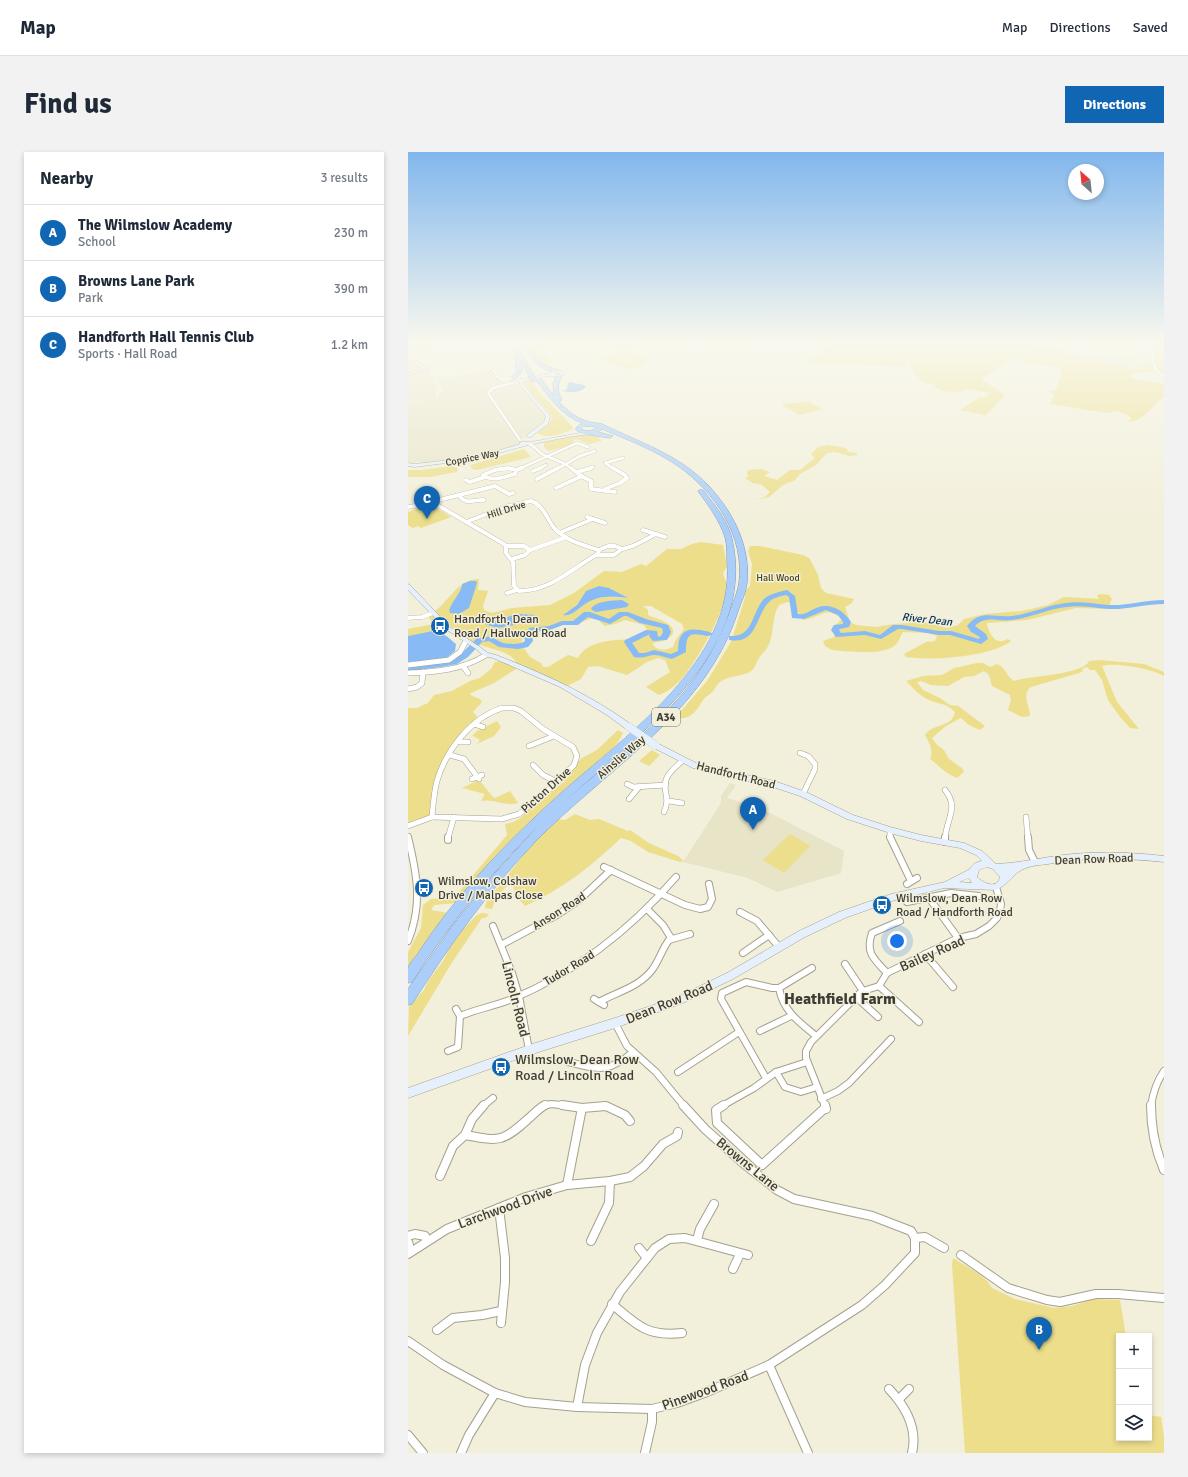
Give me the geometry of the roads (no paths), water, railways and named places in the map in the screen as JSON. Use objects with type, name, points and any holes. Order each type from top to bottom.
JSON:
[{"type":"highway","name":"A34","points":[[553,404],[581,432],[590,433]]},
{"type":"highway","name":"A34","points":[[559,404],[578,421],[599,425],[601,428]]},
{"type":"highway","points":[[561,404],[567,412]]},
{"type":"highway","points":[[578,429],[582,425],[590,424]]},
{"type":"highway","points":[[590,433],[597,432],[601,428]]},
{"type":"highway","name":"Ainslie Way","points":[[408,1000],[451,935],[508,864],[558,814],[669,715],[690,691],[717,652],[734,614],[742,584],[743,568],[738,538],[724,509],[706,486],[682,466],[646,445],[601,428]]},
{"type":"highway","name":"Ainslie Way","points":[[408,978],[439,933],[496,863],[544,814],[642,728],[670,701],[700,663],[722,621],[732,584],[731,553],[723,524],[708,500],[699,488],[687,477],[659,457],[618,438],[606,434],[590,433]]},
{"type":"street","points":[[495,404],[519,439],[528,444]]},
{"type":"street","points":[[538,404],[548,416],[546,423],[537,439],[539,452],[566,463],[582,476],[591,481],[591,488],[615,492]]},
{"type":"street","points":[[537,439],[578,429]]},
{"type":"street","points":[[537,439],[590,433]]},
{"type":"street","name":"Coppice Way","points":[[515,447],[519,439],[527,436],[537,439]]},
{"type":"street","name":"Coppice Way","points":[[413,463],[428,464],[477,458],[528,444],[537,439]]},
{"type":"street","points":[[408,508],[432,504],[439,500],[459,495],[495,482],[510,476],[547,455],[577,443],[588,447]]},
{"type":"street","points":[[538,479],[580,456],[595,451]]},
{"type":"street","points":[[602,490],[620,483],[627,478],[605,463],[623,458]]},
{"type":"street","points":[[533,471],[547,465],[536,461]]},
{"type":"street","points":[[577,472],[593,467]]},
{"type":"street","points":[[485,477],[483,475],[495,468],[513,468],[517,472]]},
{"type":"street","points":[[556,488],[582,476]]},
{"type":"street","points":[[466,480],[470,482],[485,477],[495,482],[509,494],[513,493]]},
{"type":"street","points":[[459,495],[462,500],[467,502],[481,499],[484,500]]},
{"type":"street","name":"Hill Drive","points":[[466,522],[521,503],[532,501],[538,506],[564,538],[597,553]]},
{"type":"street","points":[[432,504],[440,506],[506,546],[524,546],[530,550]]},
{"type":"street","points":[[587,518],[605,523]]},
{"type":"street","points":[[559,533],[593,519]]},
{"type":"street","points":[[643,530],[666,537]]},
{"type":"street","points":[[597,553],[611,555],[656,534]]},
{"type":"street","points":[[512,559],[525,555],[530,550],[564,538]]},
{"type":"street","points":[[506,546],[506,553],[512,559],[514,567],[514,583],[517,590]]},
{"type":"street","points":[[507,593],[517,590],[523,591],[544,588],[608,546],[622,549]]},
{"type":"street","name":"Handforth Road","points":[[408,586],[448,629],[481,651],[562,685],[610,713],[654,745],[683,760],[696,766],[774,784],[803,794],[850,817],[890,830],[968,848],[979,853],[994,866]]},
{"type":"street","points":[[408,618],[422,617],[433,613]]},
{"type":"street","points":[[408,665],[449,660],[460,652],[467,642]]},
{"type":"street","points":[[408,673],[463,666],[478,661],[481,651]]},
{"type":"street","points":[[463,666],[468,673]]},
{"type":"street","points":[[408,689],[418,687],[422,683],[423,672]]},
{"type":"street","name":"Picton Drive","points":[[408,826],[432,817],[502,818],[515,816],[524,811],[574,765],[577,756],[573,747],[554,736],[521,711],[511,708],[500,708],[490,711],[474,724],[450,755],[438,779],[432,817]]},
{"type":"street","points":[[474,724],[483,727]]},
{"type":"street","points":[[531,746],[554,736]]},
{"type":"street","points":[[460,742],[468,742]]},
{"type":"street","points":[[800,753],[808,756],[815,764],[815,769],[803,794]]},
{"type":"street","points":[[450,755],[464,759],[477,778]]},
{"type":"street","points":[[664,812],[669,802],[666,785],[669,775],[683,760]]},
{"type":"street","points":[[535,767],[543,775],[557,782]]},
{"type":"street","points":[[627,784],[633,787],[666,785]]},
{"type":"street","points":[[629,799],[640,786]]},
{"type":"street","points":[[944,842],[946,828],[953,807],[951,797],[946,790]]},
{"type":"street","points":[[669,802],[682,804]]},
{"type":"street","points":[[1026,816],[1029,850],[1035,862]]},
{"type":"street","points":[[448,840],[454,817]]},
{"type":"street","points":[[890,830],[890,839],[909,883],[917,878]]},
{"type":"street","points":[[408,836],[419,900],[418,914],[409,938]]},
{"type":"street","points":[[968,848],[975,858],[974,870],[975,880],[984,887],[996,888],[1004,880],[1002,872],[994,866],[983,864],[974,870]]},
{"type":"street","name":"Dean Row Road","points":[[1004,880],[1011,872],[1024,865],[1062,858],[1096,856],[1164,859]]},
{"type":"street","name":"Dean Row Road","points":[[994,866],[1024,865]]},
{"type":"street","name":"Anson Road","points":[[501,945],[557,915],[578,901],[608,869],[662,893]]},
{"type":"street","name":"Dean Row Road","points":[[944,885],[974,870]]},
{"type":"street","name":"Tudor Road","points":[[448,1051],[458,1047],[458,1012],[519,996],[562,974],[600,950],[626,930],[676,877]]},
{"type":"street","points":[[662,893],[685,905],[700,909],[708,906],[712,899],[709,884]]},
{"type":"street","name":"Dean Row Road","points":[[408,1093],[529,1050],[615,1023],[680,1000],[700,991],[802,934],[842,915],[925,888],[944,885],[984,887]]},
{"type":"street","name":"Bailey Road","points":[[879,986],[888,973],[958,938],[976,934],[997,918],[1001,904],[996,888]]},
{"type":"street","points":[[907,902],[951,893],[979,896]]},
{"type":"street","points":[[929,898],[958,938]]},
{"type":"street","points":[[647,909],[663,925],[671,938]]},
{"type":"street","points":[[740,912],[757,921],[779,947]]},
{"type":"street","points":[[888,973],[870,954],[867,947],[872,933],[900,921]]},
{"type":"street","name":"Lincoln Road","points":[[493,926],[512,973],[519,996],[529,1050]]},
{"type":"street","points":[[599,1002],[626,990],[644,978],[654,967],[667,942],[671,938],[690,934]]},
{"type":"street","points":[[743,952],[769,934]]},
{"type":"street","points":[[925,954],[953,987]]},
{"type":"street","points":[[846,964],[863,991]]},
{"type":"street","points":[[766,1078],[722,1001],[722,993],[746,982],[772,988],[779,988],[812,968]]},
{"type":"street","points":[[807,1062],[776,1072],[754,1088],[716,1110],[717,1123],[721,1128],[762,1165],[825,1108],[807,1062],[806,1051],[816,1036],[856,997],[863,991],[879,986],[919,1022]]},
{"type":"street","points":[[779,988],[782,1002],[786,1010],[791,1016],[816,1036]]},
{"type":"street","points":[[856,997],[878,1017]]},
{"type":"street","points":[[760,1031],[791,1016]]},
{"type":"street","name":"Browns Lane","points":[[615,1023],[622,1039],[633,1052],[656,1072],[678,1100],[705,1129],[743,1163],[777,1190],[794,1199],[812,1204],[872,1216],[911,1231],[915,1238],[925,1238],[944,1248]]},
{"type":"street","points":[[678,1072],[740,1032]]},
{"type":"street","points":[[821,1099],[838,1091],[849,1083],[891,1039]]},
{"type":"street","points":[[568,1062],[598,1069],[605,1069],[618,1065],[633,1052]]},
{"type":"street","points":[[1164,1071],[1158,1078],[1155,1087],[1151,1123],[1154,1145],[1164,1170]]},
{"type":"street","points":[[776,1072],[785,1087],[801,1092],[816,1087]]},
{"type":"street","points":[[468,1136],[467,1126],[483,1107],[493,1098]]},
{"type":"street","points":[[440,1176],[453,1146],[468,1136],[500,1139],[515,1131],[536,1111],[547,1105],[582,1108],[606,1106],[625,1114],[630,1120]]},
{"type":"street","points":[[567,1185],[582,1108]]},
{"type":"street","name":"Larchwood Drive","points":[[408,1254],[426,1241],[447,1229],[526,1197],[567,1185],[610,1181],[630,1177],[637,1172],[663,1144],[677,1136],[678,1132]]},
{"type":"street","points":[[591,1241],[609,1203],[610,1181]]},
{"type":"street","points":[[697,1240],[700,1229],[714,1204]]},
{"type":"street","points":[[499,1208],[505,1258],[505,1282],[501,1323]]},
{"type":"street","points":[[408,1241],[421,1234],[425,1236],[426,1241]]},
{"type":"street","points":[[577,1407],[585,1365],[597,1333],[612,1304],[655,1248],[668,1239],[685,1238],[697,1240],[744,1254],[733,1269]]},
{"type":"street","name":"Pinewood Road","points":[[408,1341],[443,1365],[495,1393],[525,1402],[577,1407],[652,1408],[677,1403],[707,1392],[769,1365],[841,1319],[885,1285],[908,1262],[915,1253],[915,1238]]},
{"type":"street","points":[[639,1248],[647,1258]]},
{"type":"street","points":[[960,1255],[1008,1288],[1047,1300],[1060,1302],[1096,1294],[1118,1294],[1164,1298]]},
{"type":"street","points":[[612,1304],[644,1329],[652,1333],[682,1333]]},
{"type":"street","points":[[437,1330],[453,1318],[477,1316],[501,1311]]},
{"type":"street","points":[[769,1365],[808,1453]]},
{"type":"street","points":[[889,1389],[899,1399],[906,1412],[915,1440],[912,1453]]},
{"type":"street","points":[[899,1399],[909,1389]]},
{"type":"street","points":[[461,1453],[495,1393]]},
{"type":"street","points":[[645,1453],[652,1422],[652,1408]]},
{"type":"street","points":[[408,1435],[423,1453]]},
{"type":"water","points":[[470,581],[476,581],[477,583],[469,608],[459,614],[450,613],[451,606],[460,592],[462,584]]},
{"type":"water","points":[[599,586],[609,588],[628,598],[609,597],[595,599],[570,614],[563,615],[577,605],[586,591]]},
{"type":"water","points":[[622,600],[629,604],[627,607],[596,612],[591,608],[602,602]]},
{"type":"water","points":[[517,614],[536,615],[510,626],[496,627],[483,623],[495,621]]},
{"type":"water","points":[[433,631],[442,633],[456,644],[455,651],[445,659],[408,662],[408,636]]},
{"type":"waterway","name":"River Dean","points":[[732,638],[740,638],[750,631],[762,606],[768,599],[787,592],[792,596],[795,616],[804,617],[822,608],[833,609],[843,616],[847,622],[846,625],[837,627],[835,630],[839,635],[865,633],[881,637],[896,627],[902,627],[939,633],[951,633],[981,642],[984,639],[983,636],[971,626],[977,619],[987,617],[1012,618],[1065,605],[1087,604],[1110,607],[1149,602],[1164,602]]},
{"type":"waterway","name":"River Dean","points":[[408,669],[454,662],[465,655],[480,640],[490,639],[502,645],[512,645],[518,647],[525,645],[529,641],[528,636],[532,630],[550,628],[562,623],[575,623],[587,614],[610,622],[622,614],[628,614],[643,621],[665,627],[667,632],[664,638],[656,639],[653,636],[654,633],[649,632],[628,642],[637,655],[646,655],[654,652],[672,657],[682,652],[682,642],[686,634],[692,631],[709,634]]},
{"type":"place","name":"Handforth Hall Tennis Club","points":[[427,519]]},
{"type":"place","name":"Handforth, Dean Road / Hallwood Road","points":[[440,626]]},
{"type":"place","name":"The Wilmslow Academy","points":[[753,830]]},
{"type":"place","name":"Wilmslow, Colshaw Drive / Malpas Close","points":[[424,888]]},
{"type":"place","name":"Wilmslow, Dean Row Road / Handforth Road","points":[[882,905]]},
{"type":"place","name":"Wilmslow, Dean Row Road / Lincoln Road","points":[[501,1067]]},
{"type":"place","name":"Browns Lane Park","points":[[1039,1350]]},
{"type":"district","name":"Heathfield Farm","points":[[840,998]]},
{"type":"park label","name":"Hall Wood","points":[[778,577]]}]
